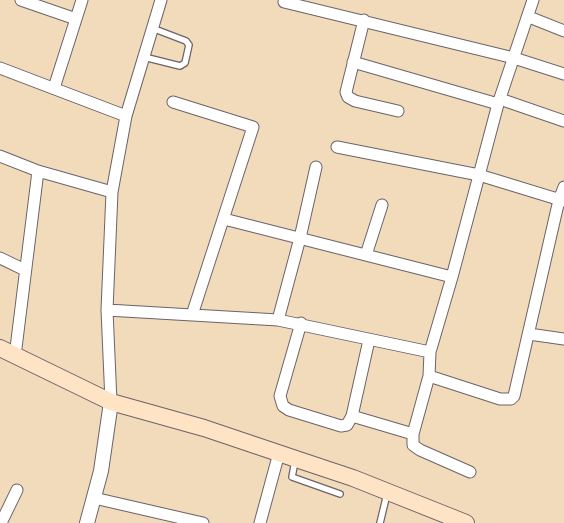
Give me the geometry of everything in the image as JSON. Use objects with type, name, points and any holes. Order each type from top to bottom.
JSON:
[{"type":"main road","points":[[0,348],[111,402],[204,428],[279,453],[388,492],[466,523]]},
{"type":"street","points":[[21,0],[76,19]]},
{"type":"street","points":[[54,88],[82,0]]},
{"type":"street","points":[[86,523],[101,471],[111,402],[107,310],[112,192],[126,116],[161,0]]},
{"type":"street","points":[[470,472],[415,448],[412,441],[429,376],[430,352],[452,277],[499,102],[529,17],[533,0]]},
{"type":"street","points":[[284,2],[364,20],[514,58],[564,74]]},
{"type":"street","points":[[529,17],[564,31]]},
{"type":"street","points":[[364,20],[346,92],[348,97],[355,101],[398,111]]},
{"type":"street","points":[[353,62],[564,121]]},
{"type":"street","points":[[0,68],[126,116]]},
{"type":"street","points":[[173,102],[253,128],[192,315]]},
{"type":"street","points":[[337,147],[479,175],[562,200]]},
{"type":"street","points":[[0,156],[38,171],[112,192]]},
{"type":"street","points":[[278,320],[300,238],[316,167]]},
{"type":"street","points":[[15,356],[38,171]]},
{"type":"street","points":[[429,376],[500,399],[511,399],[516,391],[564,187]]},
{"type":"street","points":[[366,255],[382,205]]},
{"type":"street","points":[[224,219],[452,277]]},
{"type":"street","points":[[0,258],[25,270]]},
{"type":"street","points":[[107,310],[278,320],[301,323],[369,340],[430,352]]},
{"type":"street","points":[[301,323],[280,396],[283,406],[289,410],[341,426],[347,425],[352,416],[369,340]]},
{"type":"street","points":[[529,334],[564,339]]},
{"type":"street","points":[[352,416],[413,434]]},
{"type":"street","points":[[260,523],[279,453]]},
{"type":"street","points":[[1,523],[17,490]]},
{"type":"street","points":[[94,498],[203,523]]},
{"type":"lane","points":[[144,57],[180,66],[185,63],[189,45],[186,41],[152,28]]},
{"type":"lane","points":[[296,459],[292,477],[340,494]]},
{"type":"lane","points":[[380,523],[388,492]]}]
